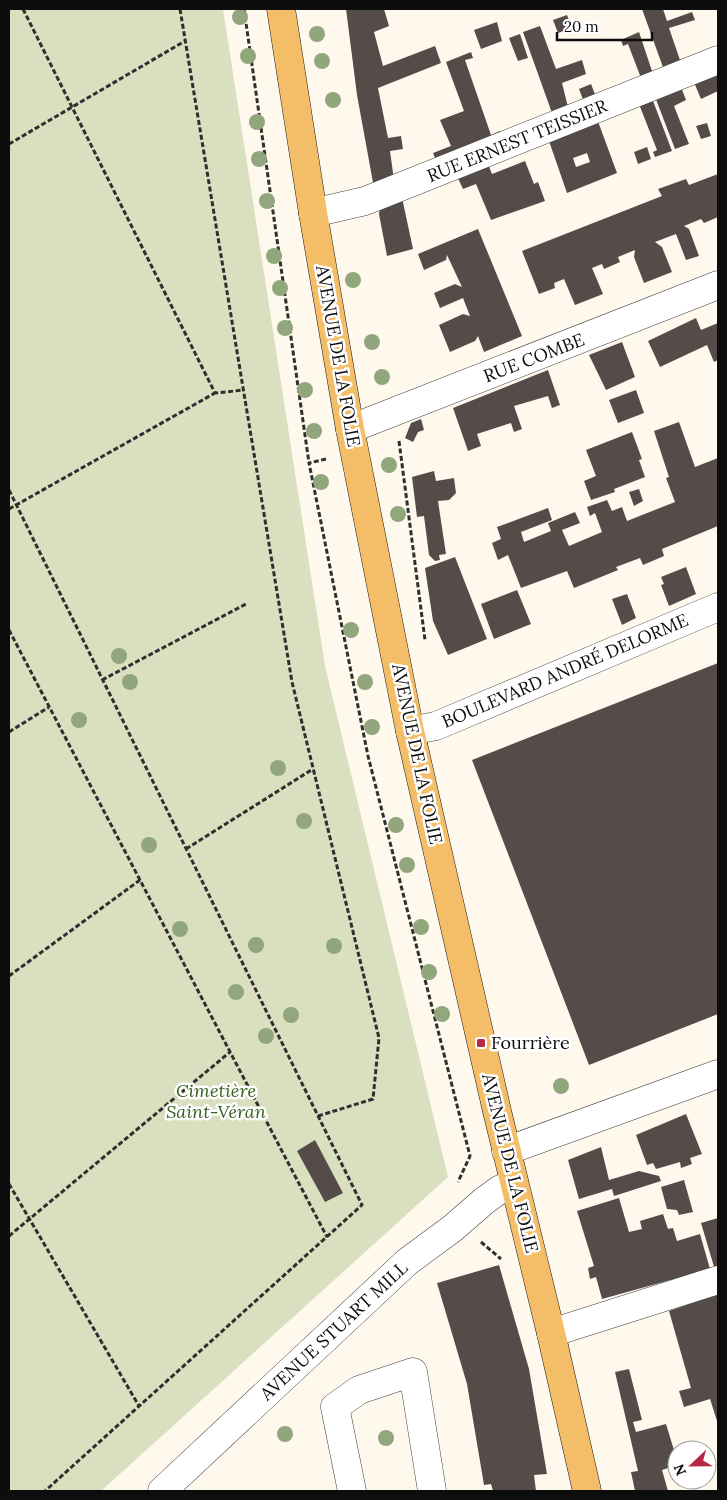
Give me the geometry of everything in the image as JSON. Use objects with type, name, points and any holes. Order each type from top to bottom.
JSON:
[{"type":"main road","name":"AVENUE DE LA FOLIE","points":[[281,9],[313,213],[350,428],[410,731],[506,1151],[578,1446],[587,1491]]},
{"type":"street","points":[[287,43],[296,9]]},
{"type":"street","name":"RUE ERNEST TEISSIER","points":[[313,213],[365,202],[718,60]]},
{"type":"street","name":"RUE COMBE","points":[[350,428],[718,286]]},
{"type":"street","name":"BOULEVARD ANDRÉ DELORME","points":[[410,731],[436,726],[718,607]]},
{"type":"street","points":[[506,1151],[718,1074]]},
{"type":"street","name":"AVENUE STUART MILL","points":[[162,1491],[407,1262],[453,1228],[499,1190],[514,1184]]},
{"type":"street","points":[[551,1333],[718,1280]]},
{"type":"street","points":[[352,1491],[335,1407],[360,1390],[413,1372],[432,1491]]},
{"type":"path","points":[[23,9],[215,393]]},
{"type":"path","points":[[180,9],[292,682],[379,1038],[373,1099],[318,1116]]},
{"type":"path","points":[[244,9],[309,463]]},
{"type":"path","points":[[9,144],[185,41]]},
{"type":"path","points":[[9,509],[215,393],[244,390]]},
{"type":"path","points":[[9,490],[362,1205],[44,1491]]},
{"type":"path","points":[[102,680],[246,604]]},
{"type":"path","points":[[9,630],[327,1237]]},
{"type":"path","points":[[9,732],[49,707]]},
{"type":"path","points":[[186,849],[314,768]]},
{"type":"path","points":[[9,976],[140,880]]},
{"type":"path","points":[[9,1236],[230,1052]]},
{"type":"path","points":[[9,1184],[138,1406]]},
{"type":"green space","name":"Cimetière Saint-Véran","points":[[9,9],[223,9],[325,666],[448,1177],[101,1491],[9,1491]]},
{"type":"building","points":[[346,9],[384,9],[389,26],[374,32],[383,66],[435,46],[441,63],[378,88],[388,138],[401,136],[403,149],[390,151],[394,180],[374,188],[357,95]]},
{"type":"building","points":[[642,9],[663,9],[667,21],[692,12],[695,20],[669,28],[681,63],[664,70]]},
{"type":"building","points":[[567,15],[572,28],[558,33],[553,20]]},
{"type":"building","points":[[497,22],[502,41],[481,49],[474,30]]},
{"type":"building","points":[[540,26],[556,69],[582,60],[586,74],[562,83],[568,107],[552,113],[523,32]]},
{"type":"building","points":[[639,32],[653,74],[641,78],[628,44],[623,46],[621,40]]},
{"type":"building","points":[[520,34],[528,58],[518,61],[509,38]]},
{"type":"building","points":[[471,52],[473,58],[465,60],[491,135],[500,131],[501,136],[437,163],[433,153],[451,146],[440,120],[464,111],[446,62]]},
{"type":"building","points":[[718,70],[718,91],[701,99],[693,80]]},
{"type":"building","points":[[679,82],[686,100],[674,106],[689,144],[675,149],[652,89]]},
{"type":"building","points":[[591,84],[596,97],[584,102],[579,89]]},
{"type":"building","points":[[650,93],[672,151],[655,157],[653,152],[657,150],[637,99]]},
{"type":"building","points":[[596,116],[617,173],[567,193],[549,141]],"holes":[[[587,153],[590,162],[576,167],[573,158]]]},
{"type":"building","points":[[707,123],[711,136],[701,139],[696,126]]},
{"type":"building","points":[[647,147],[651,159],[638,164],[634,152]]},
{"type":"building","points":[[486,159],[492,174],[525,161],[534,184],[538,182],[545,201],[491,220],[476,184],[463,189],[455,172]]},
{"type":"building","points":[[718,174],[718,217],[704,223],[701,219],[684,226],[689,229],[699,256],[686,260],[676,234],[655,242],[662,247],[672,272],[644,283],[634,257],[635,250],[618,257],[620,262],[604,269],[602,264],[592,268],[603,294],[575,305],[564,279],[554,283],[555,288],[539,294],[522,251],[662,196],[658,189],[686,179],[689,185]]},
{"type":"building","points":[[401,193],[413,249],[387,256],[379,214],[380,208]]},
{"type":"building","points":[[478,229],[522,336],[484,352],[478,336],[475,341],[450,352],[439,325],[463,314],[470,316],[463,298],[440,308],[434,293],[455,284],[462,287],[447,255],[446,260],[424,270],[418,254]]},
{"type":"building","points":[[696,318],[701,330],[718,323],[718,360],[714,362],[707,345],[660,367],[648,341]]},
{"type":"building","points":[[622,342],[635,377],[606,390],[589,355]]},
{"type":"building","points":[[548,370],[560,405],[552,408],[548,396],[514,406],[522,429],[514,432],[511,423],[477,434],[481,446],[468,451],[453,408]]},
{"type":"building","points":[[636,390],[644,413],[618,423],[609,400]]},
{"type":"building","points":[[421,419],[424,430],[418,432],[413,442],[405,438],[411,423]]},
{"type":"building","points":[[679,422],[695,467],[718,458],[718,526],[662,549],[664,556],[643,565],[640,558],[616,567],[618,570],[574,588],[567,571],[521,588],[508,555],[498,560],[492,543],[501,539],[497,527],[548,508],[552,520],[521,532],[524,542],[551,531],[548,523],[575,512],[580,523],[562,530],[569,546],[602,532],[595,513],[590,516],[587,507],[607,500],[612,511],[622,507],[627,521],[675,502],[666,478],[669,477],[654,431]]},
{"type":"building","points":[[632,432],[642,459],[639,460],[645,477],[614,489],[615,492],[591,500],[584,481],[596,476],[586,450]]},
{"type":"building","points":[[434,471],[436,481],[454,478],[456,493],[449,500],[438,501],[446,554],[439,555],[440,560],[435,561],[429,555],[424,516],[417,517],[412,477]]},
{"type":"building","points":[[639,489],[643,501],[634,506],[629,492]]},
{"type":"building","points":[[455,557],[487,639],[448,655],[433,621],[425,568]]},
{"type":"building","points":[[686,567],[696,594],[669,606],[661,585],[664,584],[661,577]]},
{"type":"building","points":[[517,590],[531,624],[494,639],[481,604]]},
{"type":"building","points":[[627,594],[636,618],[622,625],[612,599]]},
{"type":"building","points":[[718,663],[718,1014],[589,1065],[472,760]]},
{"type":"building","points":[[686,1114],[702,1154],[690,1158],[692,1164],[681,1168],[680,1162],[656,1169],[653,1163],[647,1165],[636,1135]]},
{"type":"building","points":[[315,1140],[343,1193],[325,1202],[297,1151]]},
{"type":"building","points":[[601,1147],[609,1180],[639,1171],[659,1176],[661,1181],[614,1196],[612,1189],[579,1199],[568,1160]]},
{"type":"building","points":[[684,1180],[693,1212],[679,1215],[677,1210],[667,1209],[661,1187]]},
{"type":"building","points":[[619,1198],[629,1232],[642,1229],[640,1221],[663,1214],[668,1229],[673,1228],[677,1241],[700,1234],[710,1269],[602,1299],[596,1277],[590,1279],[588,1268],[594,1266],[577,1211]]},
{"type":"building","points":[[718,1218],[718,1269],[715,1270],[701,1223]]},
{"type":"building","points":[[499,1265],[529,1369],[547,1474],[534,1475],[536,1491],[493,1491],[491,1484],[484,1485],[467,1384],[437,1283]]},
{"type":"building","points":[[718,1294],[718,1424],[710,1399],[684,1407],[679,1391],[691,1388],[669,1311]]},
{"type":"building","points":[[629,1369],[642,1420],[633,1422],[636,1432],[666,1424],[671,1440],[667,1440],[667,1468],[662,1470],[668,1491],[635,1491],[631,1472],[638,1471],[615,1372]]},
{"type":"place","name":"Fourrière","points":[[481,1043]]}]
